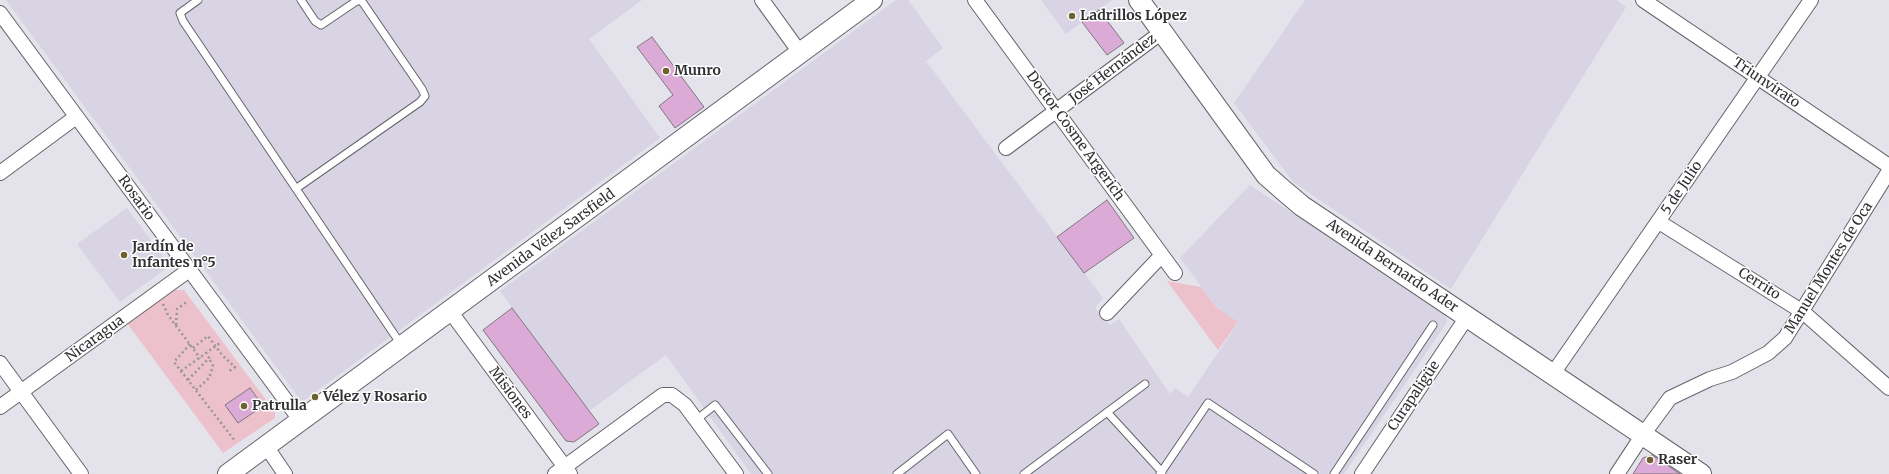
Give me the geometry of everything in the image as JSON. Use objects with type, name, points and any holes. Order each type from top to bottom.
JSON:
[{"type":"main road","name":"Avenida Vélez Sarsfield","points":[[228,474],[801,54],[872,0]]},
{"type":"main road","name":"Avenida Bernardo Ader","points":[[1139,0],[1266,175],[1302,206],[1642,436],[1701,474]]},
{"type":"street","points":[[762,0],[801,54]]},
{"type":"street","name":"Doctor Cosme Argerich","points":[[975,0],[1058,111],[1175,273]]},
{"type":"street","name":"Triunvirato","points":[[1643,0],[1889,166]]},
{"type":"street","name":"5 de Julio","points":[[1552,375],[1811,0]]},
{"type":"street","name":"Rosario","points":[[0,13],[301,421]]},
{"type":"street","name":"José Hernández","points":[[1006,148],[1058,111],[1162,32]]},
{"type":"street","points":[[0,173],[76,117]]},
{"type":"street","name":"Manuel Montes de Oca","points":[[1617,474],[1642,436],[1670,398],[1710,379],[1732,372],[1768,353],[1785,338],[1803,312],[1889,172]]},
{"type":"street","name":"Cerrito","points":[[1659,222],[1803,312],[1889,388]]},
{"type":"street","points":[[1107,313],[1162,255]]},
{"type":"street","name":"Nicaragua","points":[[0,407],[189,270]]},
{"type":"street","name":"Misiones","points":[[450,312],[563,471]]},
{"type":"street","name":"Curapaligüe","points":[[1362,474],[1467,317]]},
{"type":"street","points":[[0,363],[81,474]]},
{"type":"street","points":[[563,471],[656,399],[664,395],[672,395],[679,399],[736,474]]},
{"type":"street","points":[[266,446],[286,474]]},
{"type":"lane","points":[[198,0],[180,14],[183,21],[297,188],[402,347]]},
{"type":"lane","points":[[297,188],[420,102],[424,96],[422,89],[361,0],[355,2],[321,26],[315,21],[301,0]]},
{"type":"lane","points":[[1334,474],[1433,325]]},
{"type":"lane","points":[[1024,474],[1144,384]]},
{"type":"lane","points":[[1107,412],[1161,473],[1208,403],[1314,474]]},
{"type":"lane","points":[[696,420],[715,405],[768,474]]},
{"type":"lane","points":[[897,474],[948,434],[976,474]]},
{"type":"path","points":[[164,301],[164,309],[200,358]]},
{"type":"path","points":[[176,326],[177,309],[188,301]]},
{"type":"path","points":[[192,348],[208,336],[235,367],[228,372]]},
{"type":"path","points":[[181,371],[220,343]]},
{"type":"path","points":[[190,344],[174,362],[235,440]]},
{"type":"path","points":[[196,390],[209,378],[214,366],[207,353]]},
{"type":"path","points":[[188,380],[209,358]]},
{"type":"shaded area","points":[[6,0],[642,0],[589,39],[660,138],[302,402]]},
{"type":"shaded area","points":[[896,0],[908,0],[943,48],[926,61],[1103,298],[1095,308],[1110,325],[1119,319],[1170,394],[1175,388],[1188,397],[1238,323],[1216,307],[1180,258],[1250,185],[1445,315],[1447,322],[1344,474],[751,474],[666,355],[589,411],[500,291]]},
{"type":"shaded area","name":"Ladrillos López","points":[[1041,0],[1112,0],[1066,34]]},
{"type":"shaded area","points":[[1305,0],[1617,0],[1626,7],[1451,289],[1293,182],[1234,103]]},
{"type":"shaded area","name":"Jardín de Infantes n°5","points":[[127,208],[170,266],[120,302],[77,244]]},
{"type":"shaded area","points":[[1167,281],[1201,287],[1216,307],[1238,322],[1218,350]]},
{"type":"shaded area","points":[[175,290],[184,290],[275,412],[275,418],[223,453],[127,323]]},
{"type":"building","points":[[1099,10],[1124,43],[1107,55],[1082,22]]},
{"type":"building","name":"Munro","points":[[652,37],[704,107],[675,128],[659,106],[673,95],[637,47]]},
{"type":"building","points":[[1107,200],[1134,238],[1084,273],[1057,237]]},
{"type":"building","points":[[512,308],[599,424],[574,442],[566,441],[483,330]]},
{"type":"building","name":"Patrulla","points":[[250,388],[263,406],[238,423],[225,405]]},
{"type":"building","points":[[1652,455],[1680,474],[1633,474],[1643,458]]},
{"type":"place","name":"Ladrillos López","points":[[1072,16]]},
{"type":"place","name":"Munro","points":[[666,71]]},
{"type":"place","name":"Jardín de Infantes n°5","points":[[124,255]]},
{"type":"place","name":"Vélez y Rosario","points":[[315,397]]},
{"type":"place","name":"Patrulla","points":[[244,406]]},
{"type":"place","name":"Raser","points":[[1650,460]]}]
